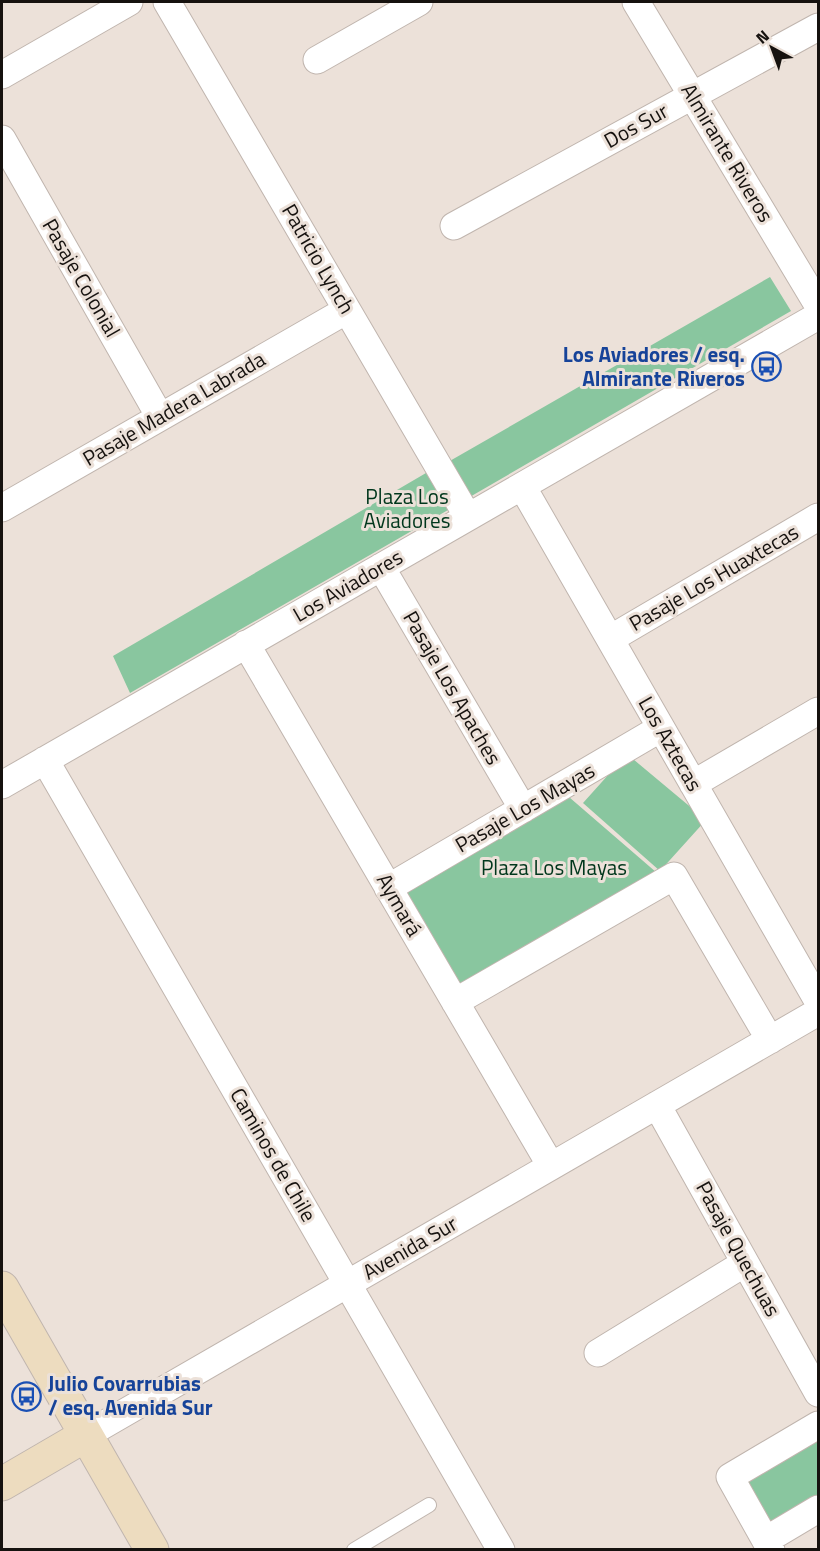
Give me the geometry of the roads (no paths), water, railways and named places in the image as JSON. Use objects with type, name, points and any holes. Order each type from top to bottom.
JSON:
[{"type":"street","points":[[2,75],[129,2]]},
{"type":"street","name":"Patricio Lynch","points":[[167,2],[468,517]]},
{"type":"street","points":[[317,60],[419,2]]},
{"type":"street","name":"Almirante Riveros","points":[[636,2],[819,305]]},
{"type":"street","name":"Dos Sur","points":[[454,226],[819,27]]},
{"type":"street","name":"Pasaje Colonial","points":[[2,139],[160,417]]},
{"type":"street","name":"Pasaje Madera Labrada","points":[[2,508],[347,310]]},
{"type":"street","name":"Los Aviadores","points":[[2,785],[819,316]]},
{"type":"street","name":"Los Aztecas","points":[[522,486],[693,784],[816,1016]]},
{"type":"street","name":"Pasaje Los Huaxtecas","points":[[610,639],[819,517]]},
{"type":"street","name":"Pasaje Los Apaches","points":[[381,567],[523,809]]},
{"type":"street","name":"Aymará","points":[[246,644],[551,1166]]},
{"type":"street","points":[[693,784],[819,711]]},
{"type":"street","name":"Pasaje Los Mayas","points":[[388,888],[661,729]]},
{"type":"street","name":"Caminos de Chile","points":[[45,760],[501,1550]]},
{"type":"street","points":[[455,1002],[675,876],[770,1040]]},
{"type":"street","name":"Avenida Sur","points":[[2,1484],[770,1040],[816,1016]]},
{"type":"street","name":"Pasaje Quechuas","points":[[657,1105],[819,1393]]},
{"type":"street","points":[[598,1353],[745,1263]]},
{"type":"street","points":[[2,1288],[152,1550]]},
{"type":"street","points":[[819,1425],[730,1477],[768,1545],[819,1509]]},
{"type":"lane","points":[[354,1550],[429,1505]]},
{"type":"place","name":"Los Aviadores / esq. Almirante Riveros","points":[[766,367]]},
{"type":"place","name":"Julio Covarrubias / esq. Avenida Sur","points":[[27,1396]]},
{"type":"park label","name":"Plaza Los Aviadores","points":[[407,509]]},
{"type":"park label","name":"Plaza Los Mayas","points":[[554,868]]}]
